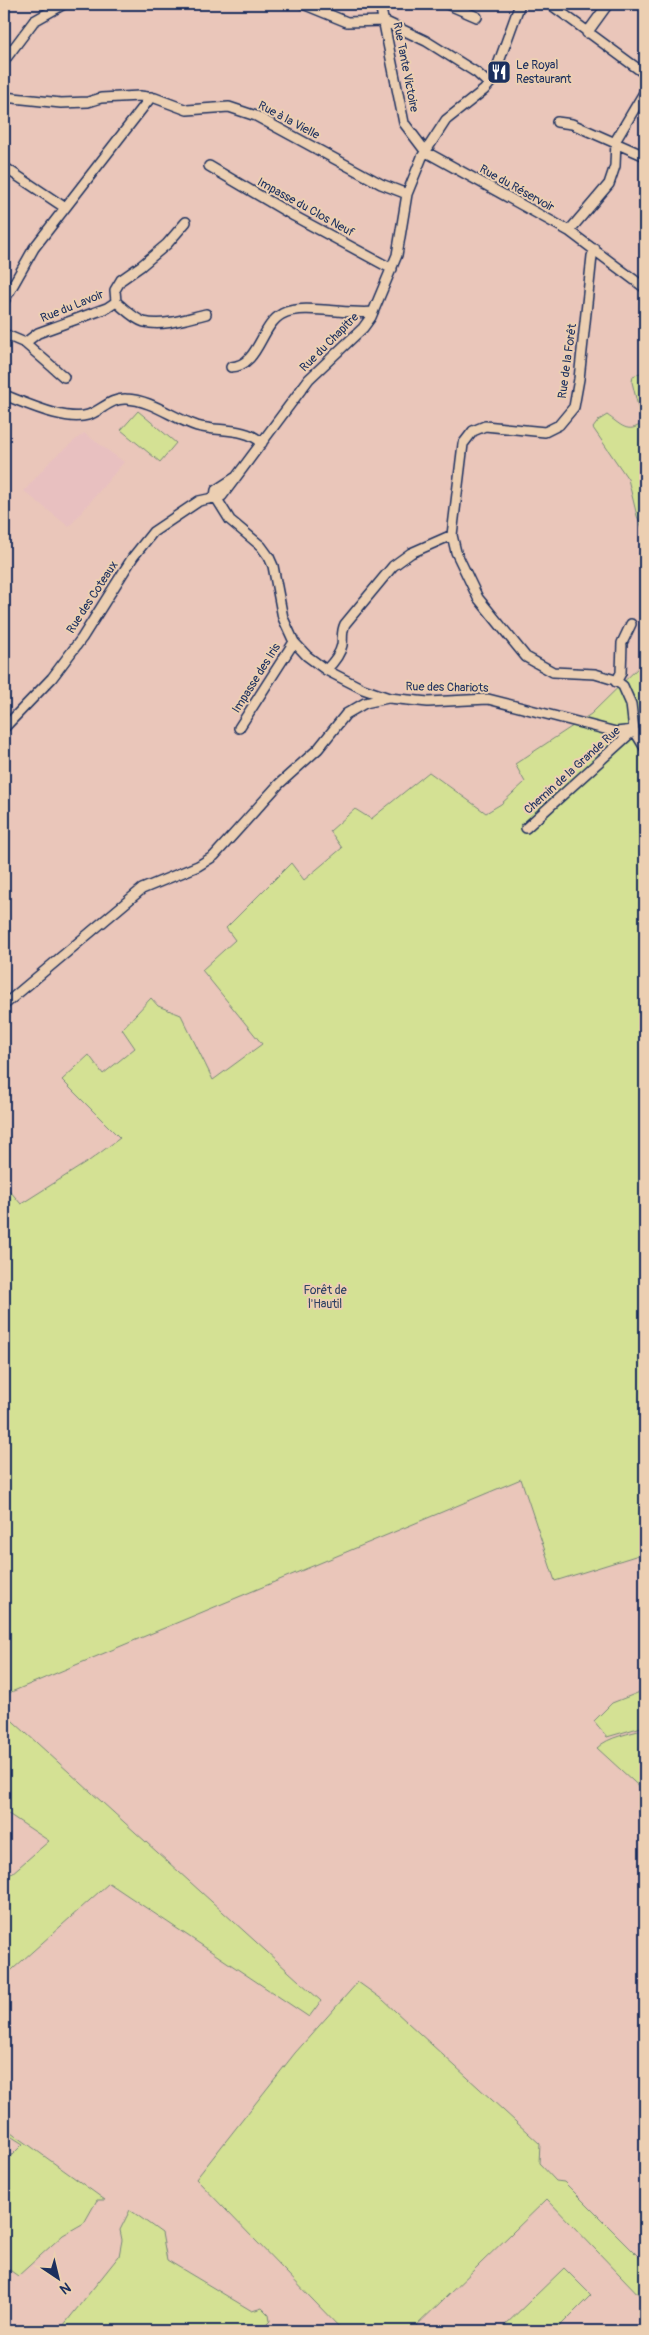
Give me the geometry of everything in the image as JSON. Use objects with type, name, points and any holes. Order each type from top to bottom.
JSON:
[{"type":"street","points":[[4,61],[34,21],[64,4]]},
{"type":"street","points":[[303,4],[347,22],[384,21],[426,41],[477,73],[489,84],[497,68],[520,4]]},
{"type":"street","points":[[447,4],[477,17]]},
{"type":"street","points":[[550,4],[645,74]]},
{"type":"street","points":[[587,33],[608,4]]},
{"type":"street","name":"Rue Tante Victoire","points":[[383,6],[384,21],[404,123],[426,152]]},
{"type":"street","name":"Rue du Chapitre","points":[[215,496],[222,496],[235,481],[236,476],[309,379],[363,328],[373,312],[392,269],[400,240],[407,194],[422,157],[446,120],[489,84]]},
{"type":"street","points":[[569,231],[609,184],[615,166],[616,142],[645,91]]},
{"type":"street","name":"Rue à la Vielle","points":[[4,97],[61,103],[88,102],[112,97],[151,97],[188,110],[229,107],[240,109],[387,187],[407,194]]},
{"type":"street","points":[[4,301],[34,248],[151,97]]},
{"type":"street","points":[[557,122],[572,124],[645,156]]},
{"type":"street","name":"Rue du Réservoir","points":[[426,152],[569,231],[645,288]]},
{"type":"street","name":"Impasse du Clos Neuf","points":[[209,166],[294,216],[392,269]]},
{"type":"street","points":[[4,168],[64,207]]},
{"type":"street","points":[[116,302],[115,290],[121,280],[167,244],[186,222]]},
{"type":"street","name":"Rue de la Forêt","points":[[595,249],[592,256],[579,379],[574,407],[564,420],[552,430],[545,432],[485,426],[473,431],[463,444],[452,535],[456,552],[473,589],[509,637],[533,663],[553,672],[595,674],[616,682]]},
{"type":"street","name":"Rue du Lavoir","points":[[25,343],[38,333],[107,308],[116,302],[143,322],[163,323],[206,314]]},
{"type":"street","points":[[231,367],[237,367],[249,358],[274,319],[284,313],[302,310],[357,314],[373,312]]},
{"type":"street","points":[[4,334],[25,343],[64,377]]},
{"type":"street","points":[[4,395],[71,417],[88,415],[112,402],[124,398],[144,401],[198,426],[245,433],[257,437],[262,442]]},
{"type":"street","name":"Rue des Chariots","points":[[215,496],[230,520],[261,546],[269,557],[273,566],[283,618],[294,642],[307,656],[326,670],[363,689],[389,698],[428,702],[488,699],[616,732],[634,730]]},
{"type":"street","name":"Rue des Coteaux","points":[[4,728],[52,678],[82,638],[132,557],[153,532],[194,504],[215,496]]},
{"type":"street","points":[[326,670],[334,662],[342,647],[342,632],[345,624],[385,574],[411,553],[452,535]]},
{"type":"street","points":[[631,624],[622,643],[621,673],[616,682],[622,686],[631,704],[634,730],[645,748]]},
{"type":"street","name":"Impasse des Iris","points":[[239,728],[294,642]]},
{"type":"street","points":[[4,1005],[142,890],[198,866],[214,856],[279,784],[318,749],[346,714],[365,704],[389,698]]},
{"type":"street","name":"Chemin de la Grande Rue","points":[[526,828],[634,730]]},
{"type":"shaded area","points":[[84,433],[124,462],[69,527],[24,491],[52,459]]},
{"type":"green space","points":[[645,371],[645,534],[637,516],[628,479],[593,428],[599,420],[607,415],[620,425],[628,428],[642,423],[632,382],[633,376]]},
{"type":"green space","points":[[138,411],[176,443],[160,462],[121,430]]},
{"type":"green space","name":"Forêt de l'Hautil","points":[[645,661],[645,1553],[555,1581],[521,1479],[4,1695],[4,1184],[21,1204],[89,1161],[120,1138],[62,1080],[89,1055],[103,1074],[135,1048],[122,1029],[151,998],[158,1006],[181,1015],[213,1080],[262,1044],[202,970],[235,940],[226,928],[291,863],[304,880],[342,848],[330,831],[355,809],[371,819],[429,772],[486,813],[501,804],[525,782],[515,764],[591,714]]},
{"type":"green space","points":[[645,1690],[645,1726],[607,1737],[594,1721],[612,1703]]},
{"type":"green space","points":[[4,1713],[321,2001],[309,2017],[109,1883],[4,1977],[4,1880],[49,1841],[4,1811]]},
{"type":"green space","points":[[645,1729],[645,1792],[597,1748],[614,1738]]},
{"type":"green space","points":[[358,1982],[383,2000],[540,2144],[539,2163],[556,2181],[564,2182],[645,2263],[645,2301],[547,2199],[411,2331],[343,2331],[196,2179],[295,2053]]},
{"type":"green space","points":[[4,2127],[105,2200],[97,2200],[84,2223],[63,2235],[18,2276],[4,2266],[4,2163],[23,2144],[4,2132]]},
{"type":"green space","points":[[130,2210],[162,2233],[167,2260],[252,2311],[262,2308],[269,2315],[270,2321],[260,2331],[164,2331],[154,2327],[151,2331],[59,2331],[119,2256],[122,2240],[120,2230]]},
{"type":"green space","points":[[564,2268],[591,2295],[555,2331],[499,2331]]},
{"type":"place","name":"Le Royal Restaurant","points":[[499,72]]}]
